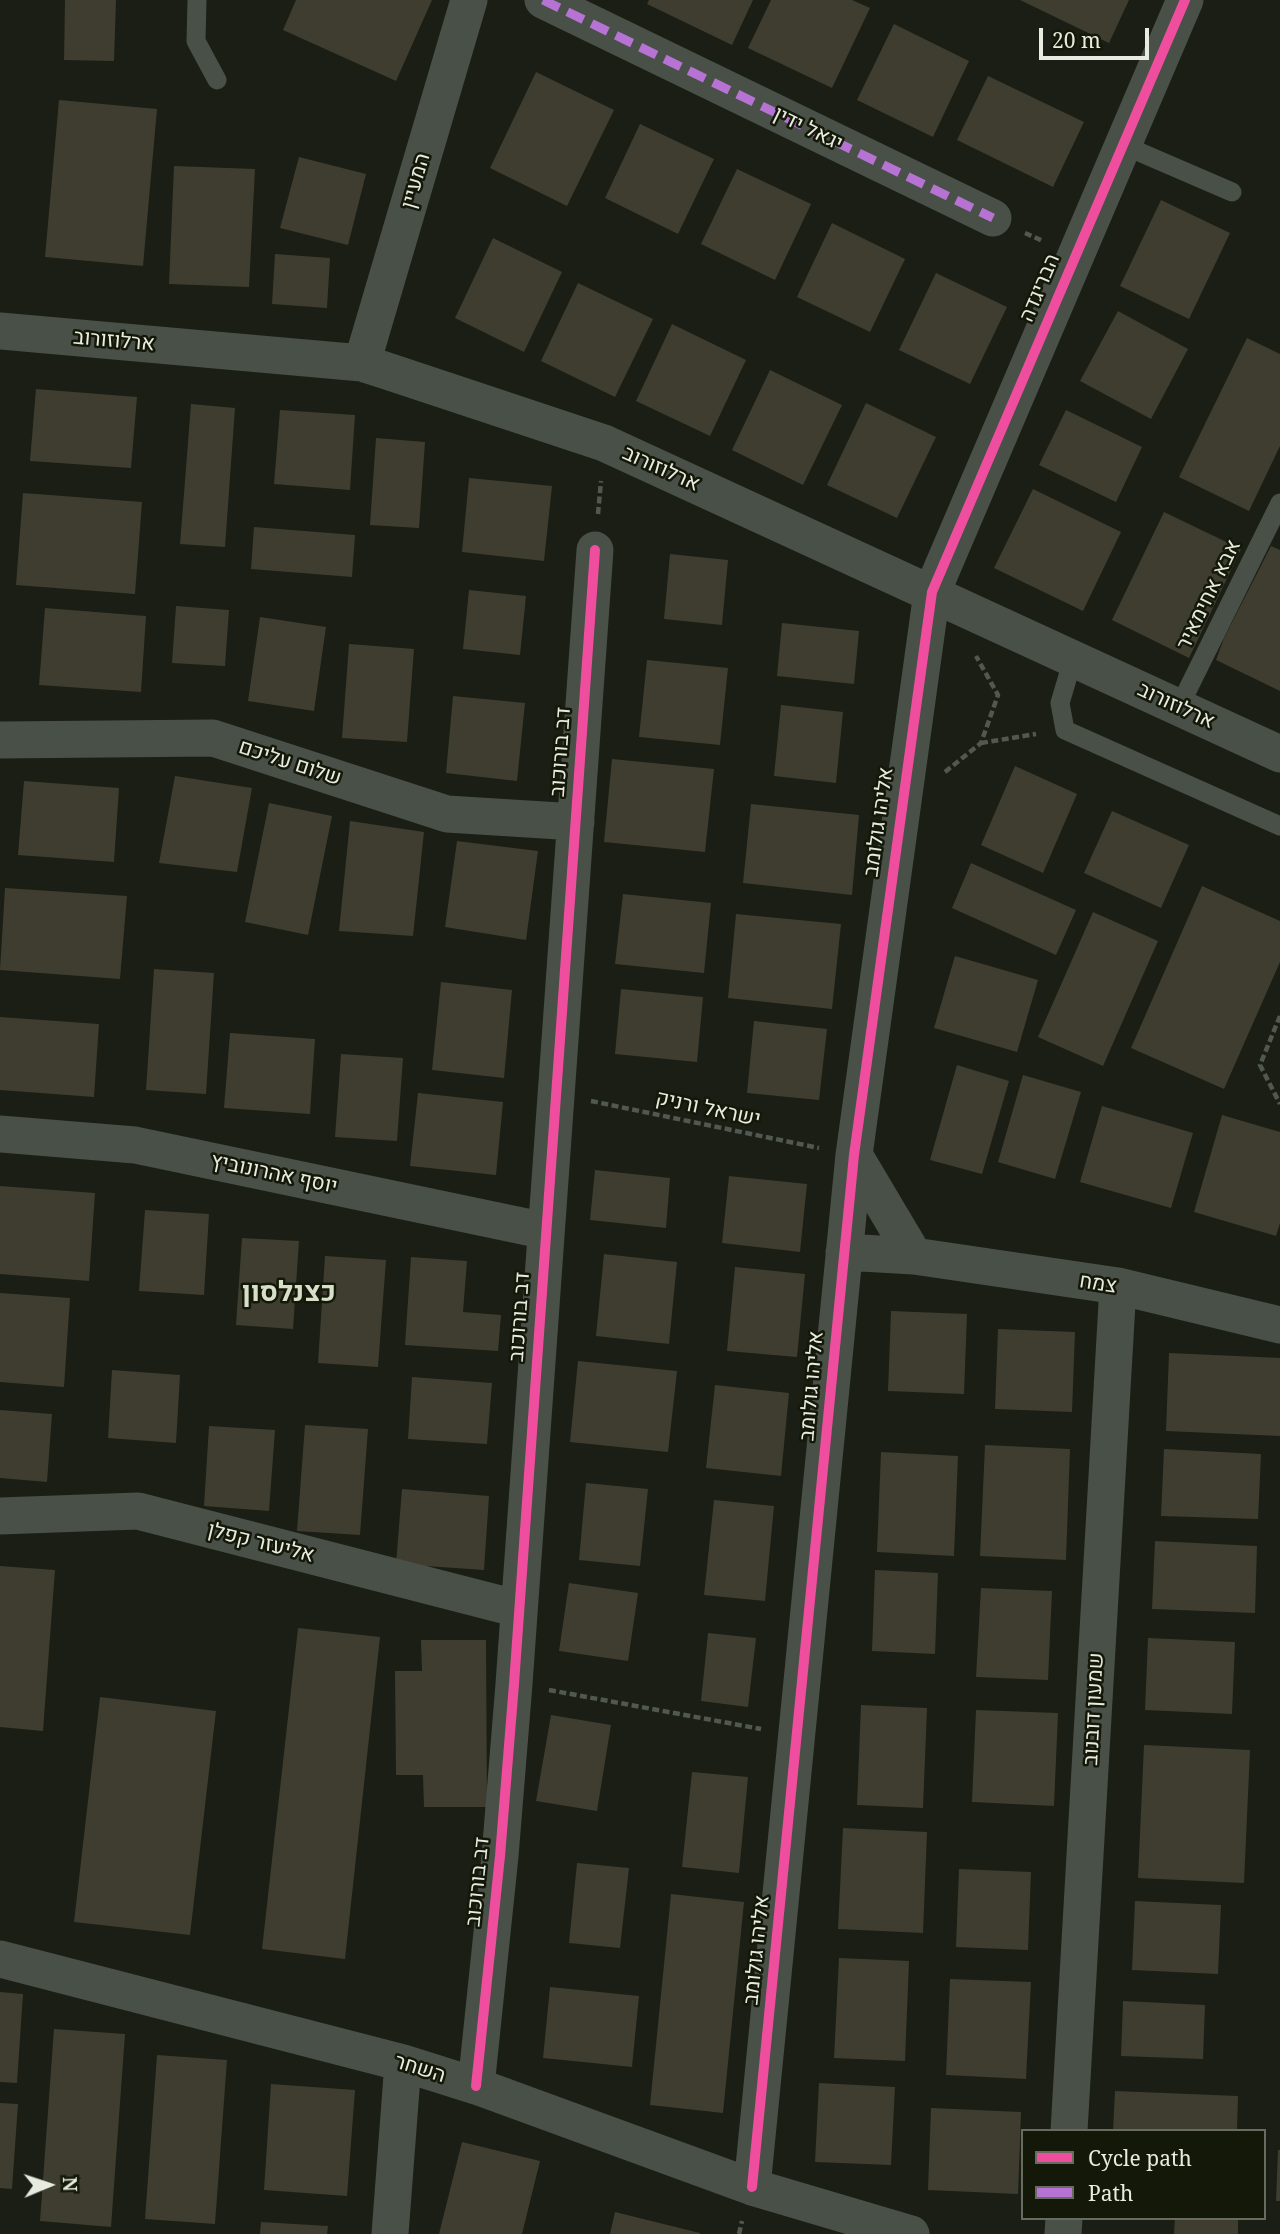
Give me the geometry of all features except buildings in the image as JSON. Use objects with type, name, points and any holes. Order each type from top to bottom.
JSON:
[{"type":"street","name":"המעיין","points":[[362,363],[469,0]]},
{"type":"street","name":"יגאל ידין","points":[[543,0],[993,218]]},
{"type":"street","name":"הבריגדה","points":[[932,592],[1185,0]]},
{"type":"street","name":"ארלוזורוב","points":[[0,331],[362,363],[604,443],[1280,754]]},
{"type":"street","name":"דב בורוכוב","points":[[476,2086],[500,1856],[514,1684],[595,550]]},
{"type":"street","name":"אליהו גולומב","points":[[752,2187],[854,1156],[904,779],[932,592]]},
{"type":"street","name":"שלום עליכם","points":[[0,740],[213,738],[447,814],[576,822]]},
{"type":"street","name":"יוסף אהרונוביץ","points":[[0,1134],[135,1145],[546,1231]]},
{"type":"street","points":[[854,1156],[914,1256]]},
{"type":"street","name":"צמח","points":[[844,1252],[914,1256],[1118,1286],[1280,1325]]},
{"type":"street","name":"שמעון דובנוב","points":[[1069,2129],[1118,1286]]},
{"type":"street","name":"אליעזר קפלן","points":[[0,1516],[138,1511],[519,1609]]},
{"type":"street","name":"השחר","points":[[0,1959],[403,2063],[476,2086],[752,2187],[911,2234]]},
{"type":"street","points":[[390,2234],[403,2063]]},
{"type":"lane","points":[[197,0],[196,41],[217,80]]},
{"type":"lane","points":[[1123,145],[1232,192]]},
{"type":"lane","name":"אבא אחימאיר","points":[[1179,707],[1280,503]]},
{"type":"lane","points":[[1073,659],[1060,703],[1065,730],[1280,826]]},
{"type":"path","points":[[993,218],[1075,256]]},
{"type":"path","points":[[595,550],[604,443]]},
{"type":"path","points":[[972,649],[998,695],[981,743]]},
{"type":"path","points":[[904,779],[942,774],[981,743],[1065,730]]},
{"type":"path","points":[[1280,1016],[1260,1065],[1280,1104]]},
{"type":"path","points":[[514,1684],[798,1735]]},
{"type":"marked path","points":[[543,0],[993,218]]},
{"type":"cycle path","points":[[752,2187],[854,1155],[932,592],[1185,0]]},
{"type":"cycle path","points":[[476,2086],[500,1856],[514,1684],[595,550]]},
{"type":"district","name":"כצנלסון","points":[[289,1293]]}]
